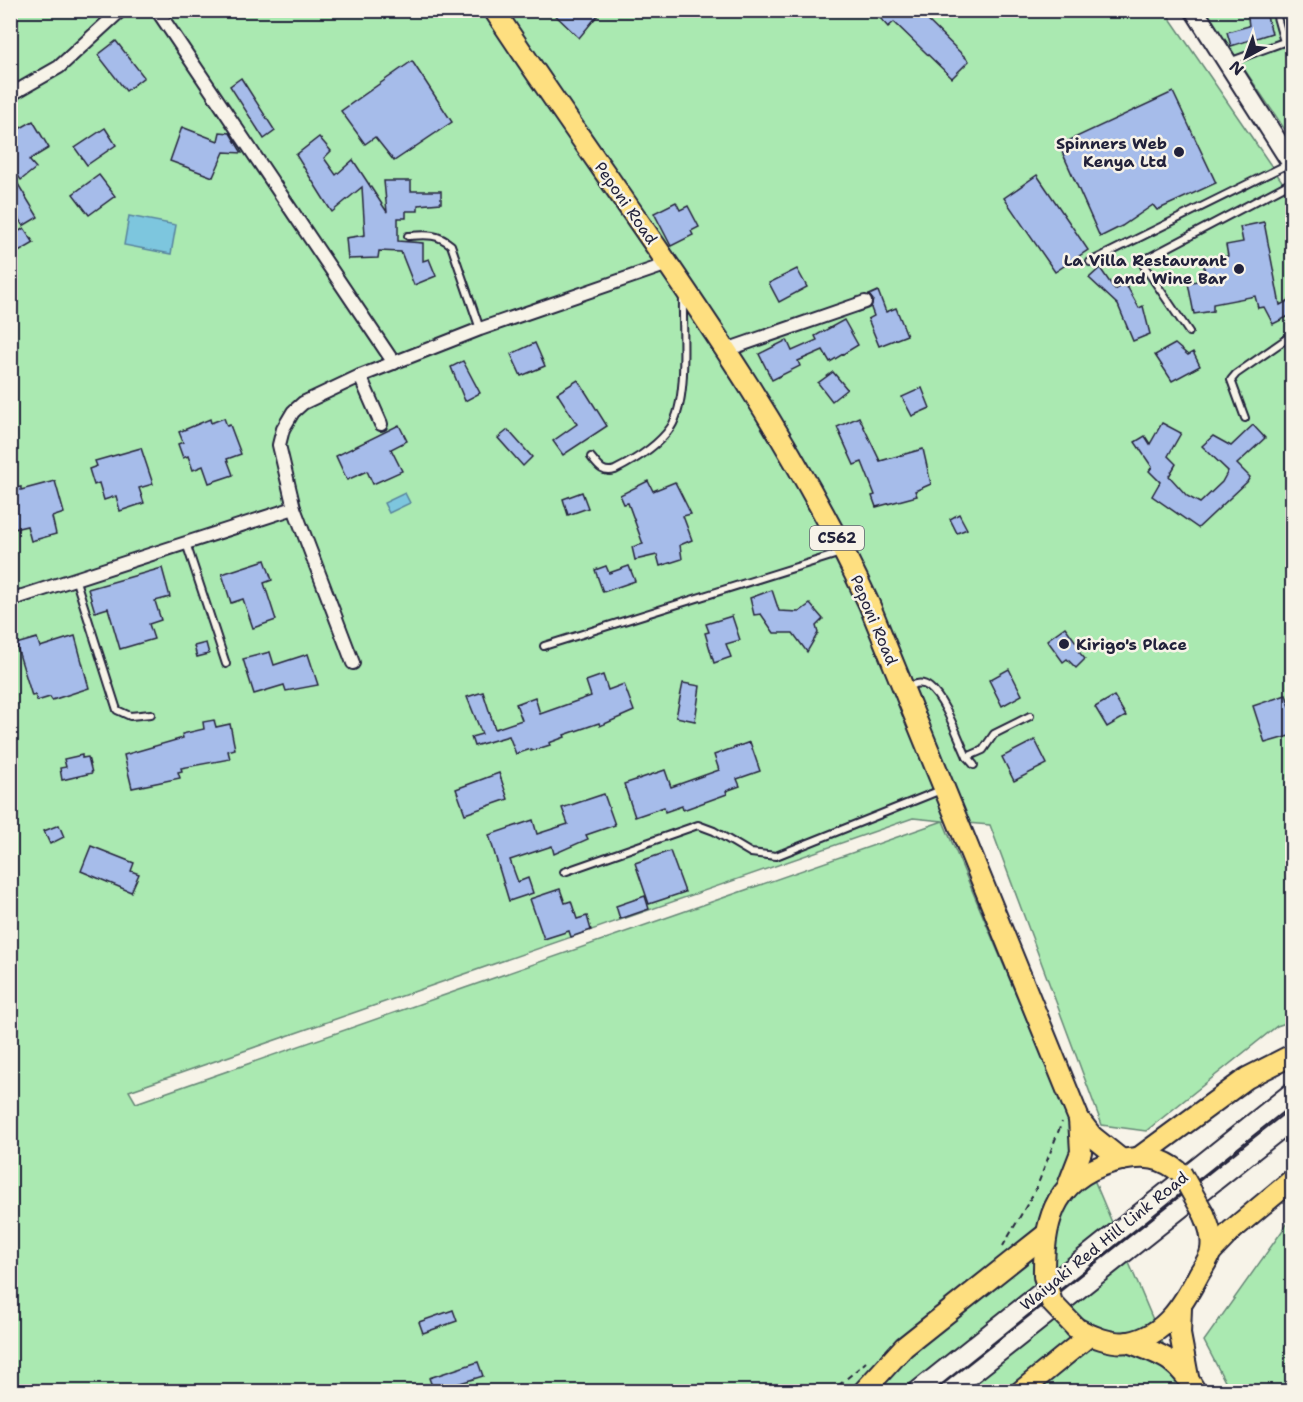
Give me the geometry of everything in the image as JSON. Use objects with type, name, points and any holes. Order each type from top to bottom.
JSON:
[{"type":"main road","name":"Peponi Road","points":[[494,10],[684,284],[804,475],[844,551],[903,689],[1071,1117],[1081,1152],[1070,1183]]},
{"type":"main road","points":[[1194,10],[1292,163]]},
{"type":"main road","points":[[1141,1156],[1176,1133],[1247,1078],[1293,1055]]},
{"type":"main road","name":"Waiyaki Red Hill Link Road","points":[[916,1392],[1293,1092]]},
{"type":"main road","name":"Peponi Road","points":[[1071,1117],[1122,1160]]},
{"type":"main road","name":"Waiyaki Red Hill Link Road","points":[[950,1392],[1293,1120]]},
{"type":"main road","points":[[1192,1385],[1180,1366],[1166,1357],[1128,1342],[1083,1332],[1052,1304],[1044,1276],[1045,1235],[1053,1210],[1070,1183],[1093,1168],[1141,1156],[1159,1158],[1181,1173],[1204,1214],[1211,1236],[1211,1252]]},
{"type":"main road","points":[[1128,1342],[1157,1329],[1181,1308],[1211,1252],[1231,1231],[1293,1180]]},
{"type":"main road","points":[[863,1392],[904,1347],[1045,1235]]},
{"type":"main road","points":[[1181,1308],[1180,1334],[1192,1385]]},
{"type":"main road","points":[[1020,1392],[1083,1332]]},
{"type":"street","points":[[10,95],[59,67],[120,10]]},
{"type":"street","points":[[157,10],[227,111],[394,363]]},
{"type":"street","points":[[353,663],[294,508],[279,445],[283,429],[293,412],[303,403],[360,376],[480,329],[668,264]]},
{"type":"street","points":[[726,350],[865,302]]},
{"type":"street","points":[[360,376],[381,424]]},
{"type":"street","points":[[10,600],[75,577],[294,508]]},
{"type":"lane","points":[[1275,10],[1284,42]]},
{"type":"lane","points":[[1229,62],[1293,39]]},
{"type":"lane","points":[[1090,262],[1292,163]]},
{"type":"lane","points":[[1189,332],[1144,266],[1148,258],[1293,182]]},
{"type":"lane","points":[[408,236],[431,234],[443,238],[451,245],[480,329]]},
{"type":"lane","points":[[591,457],[601,469],[608,472],[615,470],[660,440],[672,426],[681,397],[684,284]]},
{"type":"lane","points":[[1245,418],[1231,380],[1236,374],[1293,335]]},
{"type":"lane","points":[[186,542],[226,664]]},
{"type":"lane","points":[[543,646],[844,551]]},
{"type":"lane","points":[[75,577],[117,710],[130,716],[151,714]]},
{"type":"lane","points":[[903,689],[917,683],[928,686],[939,699],[967,757],[974,765]]},
{"type":"lane","points":[[967,757],[983,750],[994,734],[1030,716]]},
{"type":"lane","points":[[564,872],[698,825],[714,831],[751,853],[776,856],[943,789]]},
{"type":"path","points":[[1000,1251],[1036,1190],[1057,1141],[1071,1117]]},
{"type":"path","points":[[831,1392],[874,1355]]},
{"type":"green space","points":[[10,11],[1165,11],[1292,196],[1292,1021],[1277,1026],[1146,1131],[1102,1125],[990,825],[943,821],[1183,1391],[11,1391]],"holes":[[[913,818],[943,821],[136,1103],[129,1091]]]},
{"type":"green space","points":[[1205,11],[1292,11],[1292,140]]},
{"type":"green space","points":[[1292,1217],[1292,1391],[1230,1391],[1204,1341]]},
{"type":"water","points":[[129,216],[176,225],[171,254],[124,245]]},
{"type":"water","points":[[405,493],[410,503],[389,513],[384,503]]},
{"type":"building","points":[[550,10],[602,10],[579,38]]},
{"type":"building","points":[[873,10],[917,10],[969,61],[952,78],[894,22],[888,27]]},
{"type":"building","points":[[1247,10],[1265,10],[1272,33],[1231,46],[1227,32],[1249,26]]},
{"type":"building","points":[[116,41],[144,77],[126,91],[98,55]]},
{"type":"building","points":[[412,61],[452,122],[394,161],[375,137],[365,144],[341,111]]},
{"type":"building","points":[[241,78],[275,131],[264,139],[230,86]]},
{"type":"building","points":[[1173,92],[1216,183],[1157,210],[1153,205],[1122,226],[1100,237],[1059,145]]},
{"type":"building","points":[[33,121],[49,148],[29,160],[36,168],[21,180],[10,164],[10,134]]},
{"type":"building","points":[[182,127],[218,141],[220,132],[230,133],[242,153],[224,152],[213,177],[170,161]]},
{"type":"building","points":[[105,128],[116,145],[87,165],[75,148]]},
{"type":"building","points":[[319,137],[331,151],[324,158],[336,175],[353,160],[387,212],[384,181],[411,181],[411,191],[441,191],[441,203],[418,205],[418,211],[406,211],[406,218],[398,218],[398,241],[423,243],[423,261],[429,259],[436,276],[414,285],[401,252],[379,251],[378,258],[348,259],[346,238],[365,235],[362,187],[332,212],[296,155]]},
{"type":"building","points":[[10,171],[38,217],[23,226],[10,205]]},
{"type":"building","points":[[99,175],[115,196],[89,215],[73,194]]},
{"type":"building","points":[[1037,175],[1088,250],[1055,272],[1004,198]]},
{"type":"building","points":[[676,202],[680,210],[688,206],[699,227],[691,231],[693,235],[671,246],[654,213]]},
{"type":"building","points":[[1264,222],[1280,305],[1293,298],[1293,314],[1273,324],[1264,307],[1258,308],[1255,296],[1213,304],[1213,311],[1194,314],[1188,283],[1206,279],[1203,261],[1228,256],[1226,245],[1243,242],[1240,227]]},
{"type":"building","points":[[24,228],[34,243],[10,257],[10,237]]},
{"type":"building","points":[[1100,268],[1115,290],[1123,285],[1128,288],[1139,308],[1143,306],[1150,334],[1133,341],[1118,305],[1089,278]]},
{"type":"building","points":[[797,269],[807,287],[779,302],[769,283]]},
{"type":"building","points":[[878,291],[886,312],[896,308],[907,335],[879,346],[868,319],[874,316],[871,308],[873,300],[869,295]]},
{"type":"building","points":[[844,320],[858,345],[830,362],[823,350],[798,361],[800,366],[772,380],[759,354],[787,340],[792,351],[817,340],[815,336]]},
{"type":"building","points":[[535,343],[545,366],[521,376],[511,354]]},
{"type":"building","points":[[1175,344],[1188,355],[1193,352],[1200,366],[1172,381],[1155,355]]},
{"type":"building","points":[[463,361],[480,393],[465,401],[451,367]]},
{"type":"building","points":[[833,372],[847,389],[832,401],[818,383]]},
{"type":"building","points":[[578,380],[607,426],[563,455],[553,441],[577,424],[557,393]]},
{"type":"building","points":[[922,388],[930,408],[912,416],[902,397]]},
{"type":"building","points":[[859,417],[880,461],[923,449],[931,484],[915,491],[917,496],[876,507],[872,496],[875,495],[862,462],[854,465],[837,427]]},
{"type":"building","points":[[224,418],[227,426],[230,425],[241,454],[227,459],[233,475],[209,483],[203,466],[193,470],[188,456],[183,458],[178,444],[183,442],[179,432],[210,419],[211,423]]},
{"type":"building","points":[[1162,423],[1181,433],[1168,456],[1176,464],[1169,476],[1187,496],[1200,503],[1222,482],[1228,471],[1202,446],[1213,436],[1231,446],[1253,425],[1265,438],[1237,464],[1250,477],[1247,482],[1198,528],[1152,496],[1160,482],[1149,471],[1152,467],[1135,442],[1145,436],[1150,444]]},
{"type":"building","points":[[399,425],[407,441],[391,449],[402,471],[373,484],[367,471],[347,480],[336,456]]},
{"type":"building","points":[[508,430],[532,457],[523,466],[498,438]]},
{"type":"building","points":[[141,448],[153,484],[139,488],[144,503],[120,511],[116,496],[104,500],[99,483],[94,485],[89,469],[97,466],[95,461]]},
{"type":"building","points":[[55,481],[64,513],[52,517],[56,534],[31,541],[27,526],[14,529],[10,515],[10,489],[21,487],[21,490]]},
{"type":"building","points":[[648,481],[653,491],[675,482],[691,514],[683,516],[692,540],[680,545],[682,559],[660,566],[657,555],[635,560],[632,547],[643,544],[628,503],[624,504],[620,495]]},
{"type":"building","points":[[582,492],[588,508],[568,515],[563,499]]},
{"type":"building","points":[[959,514],[967,529],[957,533],[950,519]]},
{"type":"building","points":[[265,560],[272,580],[264,583],[276,620],[253,628],[243,599],[231,603],[222,574]]},
{"type":"building","points":[[606,566],[609,573],[629,566],[635,581],[603,592],[595,570]]},
{"type":"building","points":[[162,568],[170,597],[155,601],[161,620],[149,624],[154,639],[120,649],[108,608],[95,612],[88,589]]},
{"type":"building","points":[[772,590],[779,611],[799,612],[810,604],[823,619],[816,626],[818,633],[807,652],[793,633],[774,633],[761,614],[754,615],[750,598]]},
{"type":"building","points":[[732,616],[740,640],[726,644],[731,657],[714,663],[705,633],[709,632],[706,624]]},
{"type":"building","name":"Kirigo's Place","points":[[1065,627],[1081,649],[1078,651],[1085,659],[1076,668],[1067,659],[1063,662],[1047,640]]},
{"type":"building","points":[[75,636],[89,688],[52,700],[50,697],[37,701],[35,695],[32,696],[16,644],[37,638],[40,647]]},
{"type":"building","points":[[206,643],[209,654],[197,657],[194,646]]},
{"type":"building","points":[[270,652],[274,665],[308,654],[318,685],[286,691],[284,685],[254,694],[243,659]]},
{"type":"building","points":[[1009,669],[1022,695],[1002,706],[989,680]]},
{"type":"building","points":[[603,675],[608,690],[624,684],[634,711],[600,726],[599,723],[564,735],[565,737],[549,743],[550,745],[531,751],[531,749],[516,754],[509,736],[474,746],[471,737],[482,734],[467,697],[483,692],[495,729],[522,720],[516,704],[535,697],[540,714],[591,696],[586,681]]},
{"type":"building","points":[[683,683],[700,686],[695,721],[676,717]]},
{"type":"building","points":[[1286,695],[1293,715],[1293,735],[1265,743],[1253,706]]},
{"type":"building","points":[[1114,696],[1126,716],[1107,727],[1095,707]]},
{"type":"building","points":[[214,720],[216,727],[230,724],[235,749],[228,751],[230,759],[181,768],[182,771],[178,772],[180,778],[132,788],[124,755],[183,738],[182,734],[204,729],[203,722]]},
{"type":"building","points":[[1035,740],[1047,764],[1014,781],[1002,757]]},
{"type":"building","points":[[750,742],[760,771],[737,779],[740,786],[726,791],[727,794],[683,810],[682,806],[665,812],[664,807],[635,817],[624,784],[665,770],[671,787],[719,770],[714,755]]},
{"type":"building","points":[[82,755],[82,758],[88,757],[92,773],[62,780],[60,768],[66,767],[64,759]]},
{"type":"building","points":[[499,773],[508,799],[465,814],[456,789]]},
{"type":"building","points":[[604,794],[615,825],[586,835],[588,839],[554,854],[552,846],[510,860],[518,882],[528,878],[533,893],[509,901],[489,835],[533,820],[537,834],[568,824],[562,808]]},
{"type":"building","points":[[59,825],[64,837],[50,844],[44,831]]},
{"type":"building","points":[[91,846],[134,863],[131,871],[139,874],[131,892],[81,871]]},
{"type":"building","points":[[670,851],[685,892],[649,904],[635,863]]},
{"type":"building","points":[[560,889],[565,903],[571,901],[577,919],[587,916],[591,930],[571,937],[569,931],[544,939],[530,899]]},
{"type":"building","points":[[645,896],[649,909],[620,919],[616,906]]},
{"type":"building","points":[[453,1310],[457,1321],[423,1333],[419,1322]]},
{"type":"building","points":[[478,1362],[483,1376],[434,1391],[429,1378]]},
{"type":"place","name":"Spinners Web Kenya Ltd","points":[[1179,152]]},
{"type":"place","name":"La Villa Restaurant and Wine Bar","points":[[1239,269]]},
{"type":"place","name":"Kirigo's Place","points":[[1064,644]]}]
